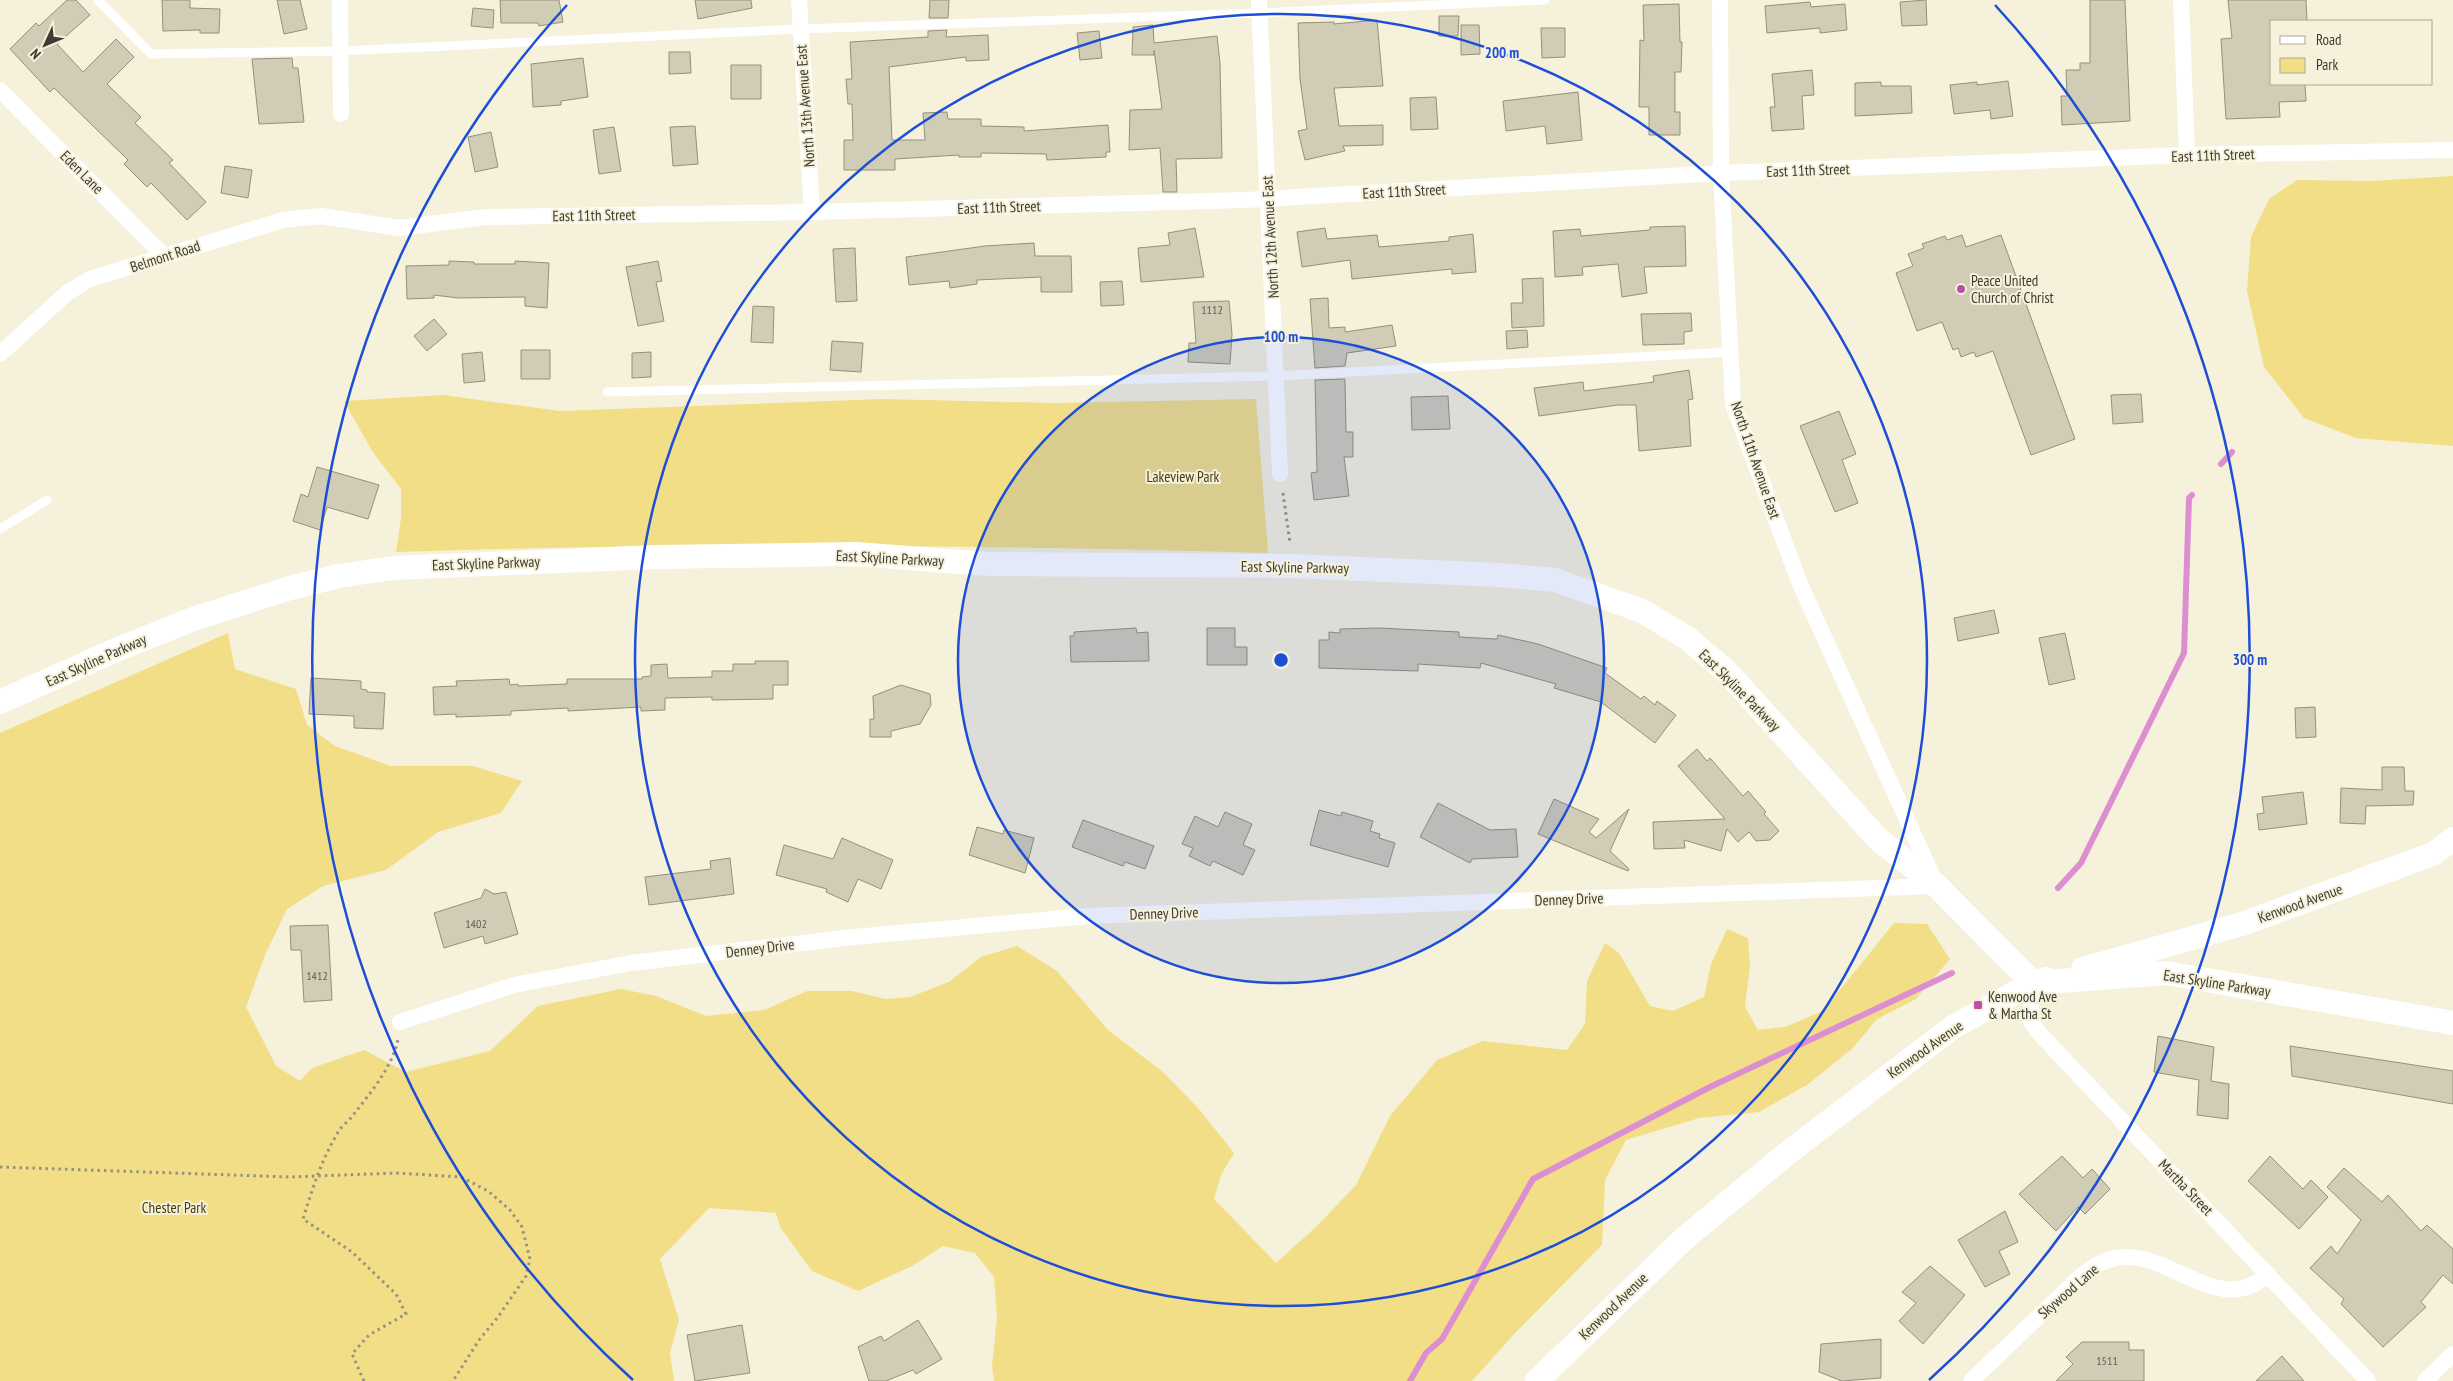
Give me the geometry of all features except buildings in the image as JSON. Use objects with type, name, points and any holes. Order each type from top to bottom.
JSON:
[{"type":"street","points":[[340,0],[341,114]]},
{"type":"street","name":"North 13th Avenue East","points":[[799,0],[812,212]]},
{"type":"street","name":"North 11th Avenue East","points":[[1720,0],[1721,173],[1733,404],[1800,584],[1938,886]]},
{"type":"street","points":[[2181,0],[2187,155]]},
{"type":"street","name":"North 12th Avenue East","points":[[1259,7],[1280,474]]},
{"type":"street","name":"Eden Lane","points":[[0,90],[163,255]]},
{"type":"street","name":"East 11th Street","points":[[356,221],[399,228],[486,217],[812,212],[1268,199],[1721,173],[2187,155],[2453,150]]},
{"type":"street","name":"Belmont Road","points":[[0,354],[67,293],[90,279],[163,255],[284,220],[321,216],[356,221]]},
{"type":"street","name":"East Skyline Parkway","points":[[0,702],[116,650],[192,619],[290,588],[339,576],[393,568],[656,557],[856,554],[987,564],[1293,566],[1490,574],[1555,580],[1642,611],[1687,638],[1727,672],[1878,839],[1938,886],[2033,983],[2166,973],[2453,1023]]},
{"type":"street","name":"Kenwood Avenue","points":[[1537,1381],[1686,1236],[1789,1152],[1954,1027],[2033,983],[2242,924],[2433,854],[2453,839]]},
{"type":"street","name":"Denney Drive","points":[[400,1022],[514,985],[631,963],[854,937],[1087,916],[1938,886]]},
{"type":"street","name":"Martha Street","points":[[2033,983],[2030,1020],[2039,1033],[2368,1381]]},
{"type":"street","name":"Skywood Lane","points":[[1970,1381],[2082,1275],[2098,1263],[2117,1257],[2139,1259],[2164,1266],[2215,1288],[2240,1290],[2257,1284],[2268,1274]]},
{"type":"street","points":[[2425,1381],[2453,1354]]},
{"type":"lane","points":[[98,0],[151,54],[341,51],[1259,7],[1545,0]]},
{"type":"lane","points":[[608,392],[1276,376],[1730,352]]},
{"type":"lane","points":[[0,529],[48,500]]},
{"type":"path","points":[[1280,474],[1293,566]]},
{"type":"path","points":[[364,1381],[352,1354],[368,1335],[406,1314],[396,1294],[352,1252],[303,1219],[316,1176],[337,1132],[353,1115],[396,1052],[400,1022]]},
{"type":"path","points":[[0,1167],[316,1176],[396,1173],[461,1177],[488,1191],[510,1210],[522,1227],[530,1259],[526,1276],[498,1318],[479,1340],[453,1381]]},
{"type":"green space","points":[[2453,176],[2453,446],[2356,438],[2304,418],[2264,367],[2247,291],[2251,237],[2269,199],[2297,180],[2372,181]]},
{"type":"green space","name":"Lakeview Park","points":[[443,395],[560,411],[882,399],[1056,403],[1256,399],[1268,553],[832,546],[614,547],[396,552],[401,518],[401,489],[372,451],[344,401]]},
{"type":"green space","name":"Chester Park","points":[[228,633],[235,669],[296,689],[307,725],[335,746],[391,766],[473,766],[522,781],[501,813],[438,832],[386,870],[323,886],[287,909],[265,955],[246,1007],[276,1066],[300,1081],[312,1068],[364,1050],[406,1072],[490,1051],[538,1006],[621,989],[656,996],[706,1016],[764,1010],[807,991],[852,991],[886,999],[910,997],[949,982],[981,957],[1017,946],[1057,971],[1108,1030],[1163,1072],[1199,1109],[1234,1153],[1221,1175],[1214,1199],[1276,1263],[1318,1225],[1356,1185],[1390,1116],[1437,1060],[1483,1041],[1567,1050],[1585,1024],[1587,981],[1605,943],[1619,953],[1650,1006],[1673,1011],[1704,997],[1711,964],[1727,929],[1748,938],[1750,966],[1745,1007],[1758,1030],[1785,1027],[1823,1011],[1894,923],[1927,924],[1950,959],[1916,999],[1877,1019],[1853,1048],[1807,1085],[1759,1112],[1699,1118],[1626,1140],[1605,1180],[1602,1245],[1516,1332],[1472,1381],[994,1381],[992,1365],[997,1317],[994,1277],[975,1253],[943,1246],[912,1266],[858,1291],[812,1271],[780,1227],[776,1213],[709,1208],[660,1259],[679,1320],[670,1353],[674,1381],[0,1381],[0,733]]},
{"type":"waterway","points":[[2221,464],[2232,452]]},
{"type":"waterway","points":[[2058,888],[2081,863],[2184,653],[2189,498],[2192,495]]},
{"type":"waterway","points":[[1410,1381],[1426,1353],[1442,1339],[1533,1179],[1710,1087],[1952,973]]},
{"type":"place","name":"Peace United Church of Christ","points":[[1961,289]]},
{"type":"place","name":"Kenwood Ave & Martha St","points":[[1978,1005]]}]
